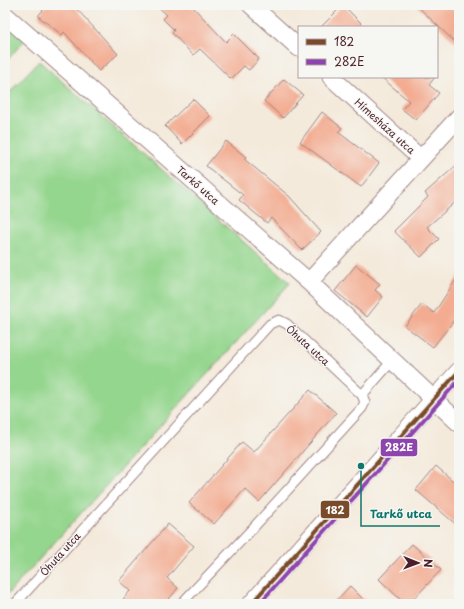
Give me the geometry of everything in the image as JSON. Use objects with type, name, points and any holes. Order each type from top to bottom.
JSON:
[{"type":"street","points":[[251,5],[298,47]]},
{"type":"street","name":"Tarkő utca","points":[[5,15],[309,282],[459,423]]},
{"type":"street","name":"Hímesháza utca","points":[[332,78],[421,159]]},
{"type":"street","points":[[309,282],[459,117]]},
{"type":"street","points":[[251,604],[459,371]]},
{"type":"lane","name":"Óhuta utca","points":[[14,604],[270,324],[279,320],[287,324],[362,394]]},
{"type":"lane","points":[[181,604],[253,528],[362,408],[366,402],[362,394],[392,361]]},
{"type":"green space","points":[[5,20],[26,38],[5,63]]},
{"type":"green space","points":[[39,61],[290,283],[5,597],[5,97]]},
{"type":"building","points":[[47,5],[73,5],[118,54],[99,71],[64,32],[62,35],[38,16]]},
{"type":"building","points":[[156,5],[191,5],[226,42],[234,34],[259,59],[249,70],[244,66],[231,79],[200,49],[193,55],[172,33],[174,30],[163,19],[167,15]]},
{"type":"building","points":[[343,5],[364,26],[322,26]]},
{"type":"building","points":[[416,5],[459,5],[459,46]]},
{"type":"building","points":[[382,78],[434,78],[429,85],[439,93],[416,120],[402,109],[409,101]]},
{"type":"building","points":[[284,79],[303,95],[283,118],[264,101]]},
{"type":"building","points":[[193,99],[210,116],[182,144],[165,126]]},
{"type":"building","points":[[322,112],[342,128],[338,132],[379,163],[361,187],[300,142]]},
{"type":"building","points":[[226,141],[246,157],[244,159],[289,196],[321,232],[302,250],[271,218],[267,223],[239,200],[243,195],[206,166]]},
{"type":"building","points":[[459,163],[459,199],[427,227],[439,239],[421,257],[394,231],[428,197],[425,193]]},
{"type":"building","points":[[356,265],[380,284],[375,290],[383,297],[367,317],[335,291]]},
{"type":"building","points":[[459,275],[459,314],[433,347],[405,326],[422,304],[434,313]]},
{"type":"building","points":[[310,390],[336,413],[259,502],[245,489],[214,524],[189,503],[242,442],[254,452]]},
{"type":"building","points":[[436,466],[459,486],[459,527],[416,490]]},
{"type":"building","points":[[168,524],[194,546],[167,578],[178,588],[165,604],[119,604],[130,591],[119,581]]},
{"type":"building","points":[[412,544],[441,570],[409,604],[405,604],[379,579]]},
{"type":"building","points":[[350,586],[368,604],[333,604]]},
{"type":"transit line","name":"182","points":[[251,604],[459,371]]},
{"type":"transit line","name":"282E","points":[[259,604],[459,380]]},
{"type":"place","name":"Tarkő utca","points":[[361,466]]}]
